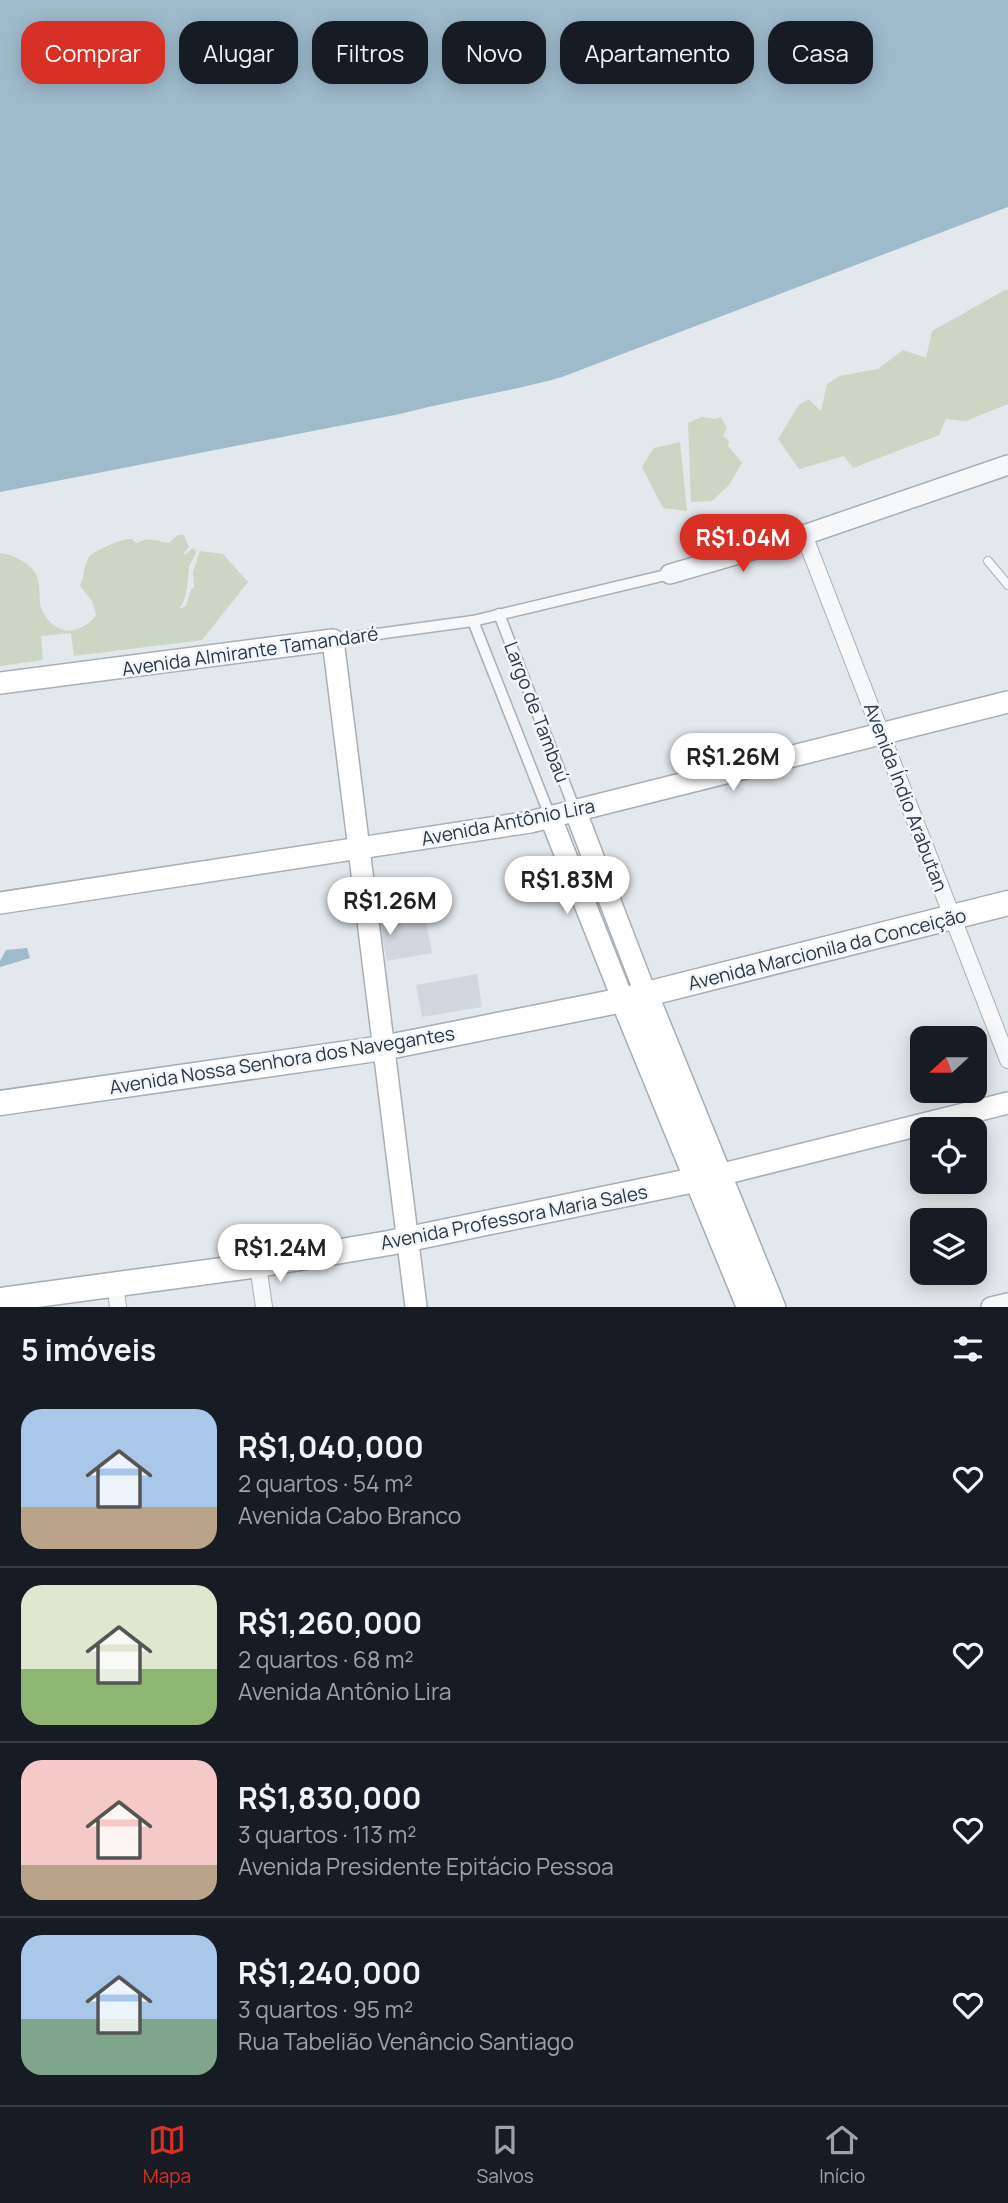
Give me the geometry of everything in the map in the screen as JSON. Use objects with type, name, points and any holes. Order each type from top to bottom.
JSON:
[{"type":"main road","points":[[333,640],[416,1307]]},
{"type":"main road","name":"Avenida Almirante Tamandaré","points":[[0,683],[333,640]]},
{"type":"main road","name":"Avenida Antônio Lira","points":[[0,903],[530,822],[1008,702]]},
{"type":"main road","points":[[575,810],[634,998]]},
{"type":"main road","points":[[550,816],[634,998],[707,1177],[750,1307]]},
{"type":"main road","name":"Avenida Marcionila da Conceição","points":[[634,998],[1008,903]]},
{"type":"main road","name":"Avenida Nossa Senhora dos Navegantes","points":[[0,1103],[383,1048],[634,998]]},
{"type":"main road","points":[[707,1177],[1008,1103]]},
{"type":"main road","points":[[707,1177],[773,1307]]},
{"type":"main road","name":"Avenida Professora Maria Sales","points":[[0,1300],[116,1295],[258,1265],[409,1239],[707,1177]]},
{"type":"street","points":[[670,574],[804,535],[1008,465]]},
{"type":"street","name":"Avenida Índio Arabutan","points":[[804,535],[1008,1060]]},
{"type":"street","name":"Avenida Almirante Tamandaré","points":[[333,640],[473,621],[670,574]]},
{"type":"street","name":"Largo de Tambaú","points":[[499,614],[575,810]]},
{"type":"street","name":"Largo de Tambaú","points":[[473,621],[550,816]]},
{"type":"street","points":[[258,1265],[264,1307]]},
{"type":"street","points":[[991,1307],[1008,1303]]},
{"type":"lane","points":[[988,561],[1008,584]]},
{"type":"shaded area","points":[[424,910],[432,953],[387,961],[379,918]]},
{"type":"shaded area","points":[[477,974],[482,1007],[422,1017],[416,985]]},
{"type":"green space","points":[[1008,290],[1008,404],[966,421],[946,419],[939,435],[853,468],[844,456],[799,469],[778,439],[799,405],[808,399],[821,411],[827,384],[840,376],[878,369],[903,350],[926,358],[932,331]]},
{"type":"green space","points":[[701,417],[721,417],[727,428],[723,436],[742,463],[729,485],[712,501],[691,502],[688,423]]},
{"type":"green space","points":[[680,442],[687,511],[663,508],[642,467],[654,448]]},
{"type":"green space","points":[[178,535],[184,535],[189,547],[185,555],[193,548],[196,551],[189,568],[186,595],[179,609],[186,606],[194,587],[193,572],[200,551],[223,554],[248,582],[202,640],[74,656],[71,633],[41,636],[43,660],[0,666],[0,553],[18,558],[30,567],[38,580],[41,607],[46,616],[56,627],[69,631],[84,626],[96,615],[92,601],[80,586],[86,563],[92,554],[122,540],[132,539],[136,543],[149,539],[169,543]]},
{"type":"water","points":[[0,0],[1008,0],[1008,207],[562,377],[400,414],[0,492]]},
{"type":"water","points":[[27,948],[30,958],[0,967],[6,950]]}]
